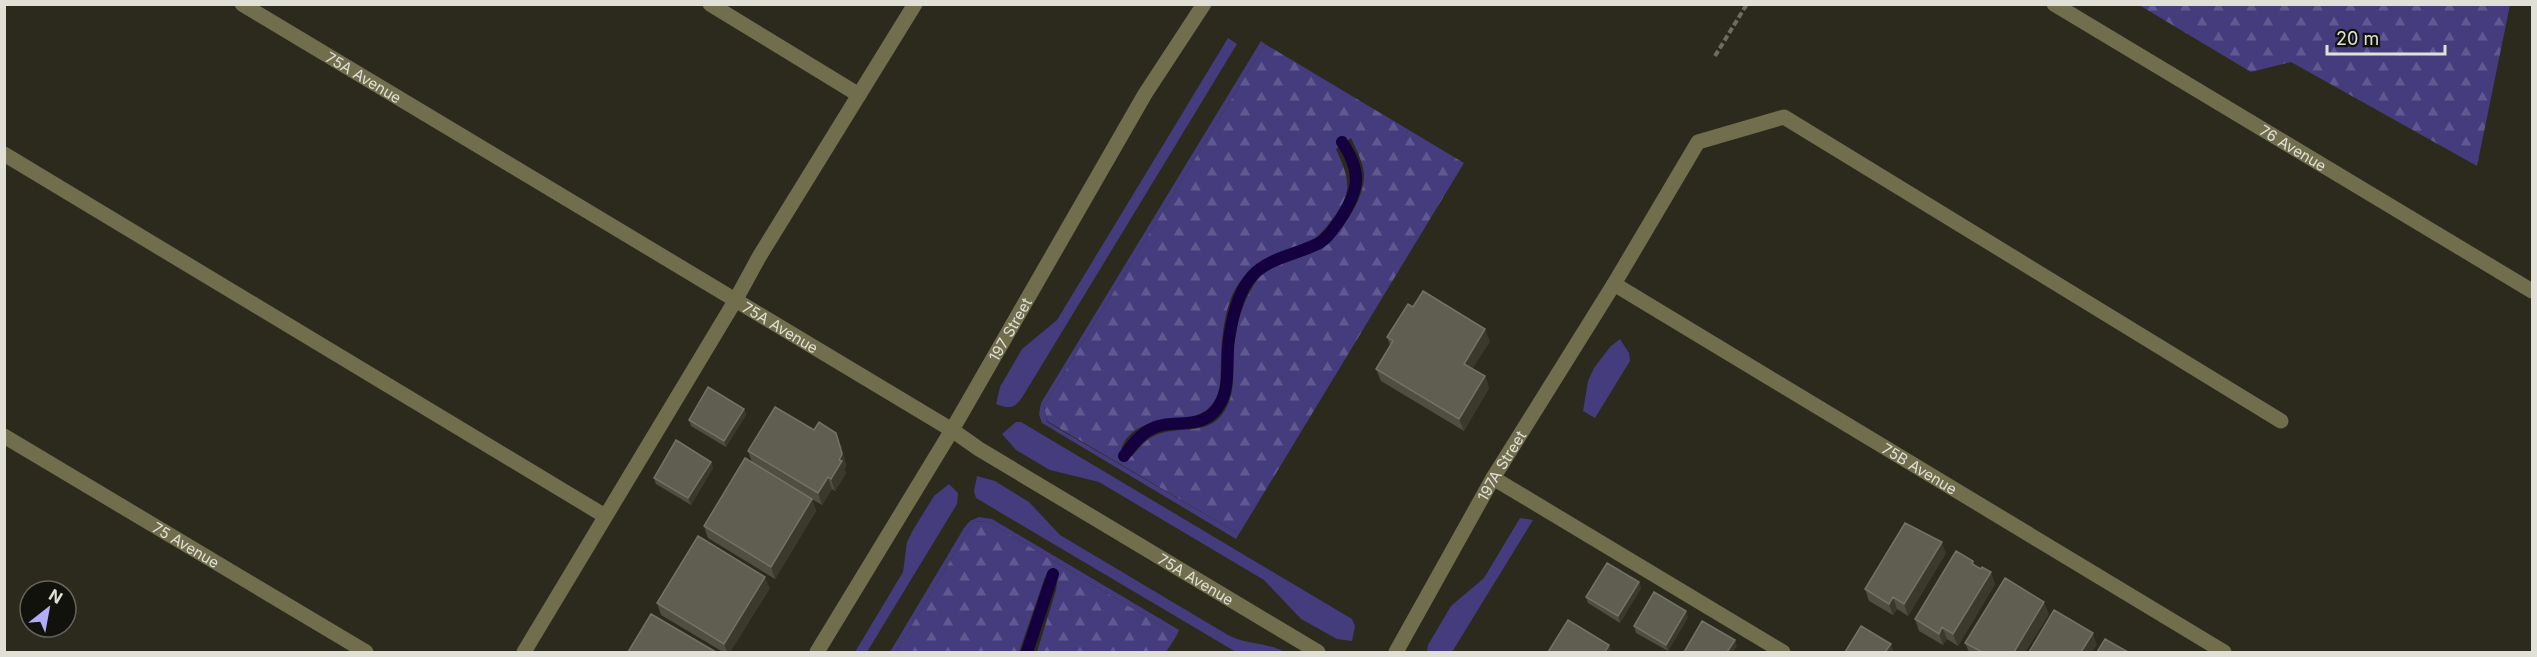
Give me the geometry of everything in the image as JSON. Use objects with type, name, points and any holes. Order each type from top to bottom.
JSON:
[{"type":"street","name":"75A Avenue","points":[[242,4],[1318,652]]},
{"type":"street","points":[[710,4],[859,95]]},
{"type":"street","points":[[524,652],[735,302],[759,257],[915,4]]},
{"type":"street","name":"197 Street","points":[[817,652],[952,430],[1145,94],[1204,4]]},
{"type":"street","name":"76 Avenue","points":[[2054,4],[2532,291]]},
{"type":"street","name":"197A Street","points":[[1396,652],[1493,478],[1614,284],[1698,142],[1784,117],[2281,421]]},
{"type":"street","points":[[4,154],[605,516]]},
{"type":"street","name":"75B Avenue","points":[[1614,284],[2224,652]]},
{"type":"street","name":"75 Avenue","points":[[4,436],[366,652]]},
{"type":"street","points":[[1493,478],[1783,652]]},
{"type":"path","points":[[1715,56],[1747,4]]},
{"type":"green space","points":[[2139,5],[2510,5],[2477,166],[2291,62],[2251,72]]},
{"type":"green space","points":[[1228,38],[1237,44],[1023,396],[1011,407],[996,404],[1000,387],[1022,349],[1057,320]]},
{"type":"green space","points":[[1261,41],[1265,44],[1044,406],[1047,422],[1239,534],[1236,539],[1042,423],[1039,414],[1041,403]]},
{"type":"green space","points":[[1265,44],[1464,163],[1239,534],[1047,421],[1044,406]],"holes":[[[1351,138],[1362,164],[1364,179],[1357,203],[1342,227],[1325,245],[1316,251],[1270,269],[1263,273],[1254,285],[1238,322],[1232,389],[1230,399],[1220,417],[1206,426],[1156,435],[1146,441],[1132,456],[1121,449],[1129,436],[1139,428],[1151,423],[1202,413],[1215,401],[1221,377],[1223,329],[1234,291],[1255,268],[1304,246],[1330,223],[1341,207],[1347,190],[1344,167],[1336,149]]]},
{"type":"green space","points":[[1620,339],[1629,353],[1630,361],[1595,418],[1583,411],[1588,381],[1594,368],[1610,347]]},
{"type":"green space","points":[[1016,422],[1021,422],[1352,619],[1355,626],[1352,641],[1337,639],[1301,619],[1264,580],[1099,482],[1050,470],[1016,450],[1002,434]]},
{"type":"green space","points":[[977,476],[995,481],[1029,502],[1060,535],[1228,635],[1284,652],[1236,652],[976,498],[974,491]]},
{"type":"green space","points":[[949,484],[958,493],[957,504],[867,652],[855,652],[903,572],[907,542],[913,530],[934,496]]},
{"type":"green space","points":[[979,517],[992,519],[1179,630],[1177,635],[987,521],[973,522],[896,652],[890,652],[964,528],[970,521]]},
{"type":"green space","points":[[1520,518],[1533,520],[1452,652],[1427,652],[1428,645],[1451,606],[1484,578]]},
{"type":"green space","points":[[987,521],[1177,635],[1166,652],[1037,652],[1057,582],[1045,577],[1019,652],[896,652],[973,522]]},
{"type":"building","points":[[1423,291],[1485,329],[1464,364],[1485,376],[1459,419],[1376,369],[1393,341],[1387,337],[1408,304],[1413,307]]},
{"type":"building","points":[[708,387],[744,409],[724,441],[689,420]]},
{"type":"building","points":[[775,407],[814,430],[819,422],[836,433],[842,454],[839,460],[842,461],[831,479],[828,477],[818,493],[748,451]]},
{"type":"building","points":[[676,440],[711,462],[688,498],[654,478]]},
{"type":"building","points":[[745,458],[812,499],[771,567],[704,526]]},
{"type":"building","points":[[1905,523],[1942,542],[1904,604],[1893,597],[1889,604],[1865,589]]},
{"type":"building","points":[[698,536],[765,577],[724,644],[657,603]]},
{"type":"building","points":[[1956,551],[1973,561],[1972,564],[1991,572],[1953,634],[1942,627],[1939,634],[1915,619]]},
{"type":"building","points":[[1607,563],[1639,582],[1618,616],[1586,597]]},
{"type":"building","points":[[2005,578],[2044,602],[2014,652],[1982,652],[1965,643]]},
{"type":"building","points":[[1654,592],[1686,611],[1666,645],[1634,626]]},
{"type":"building","points":[[2054,610],[2093,633],[2081,652],[2029,652]]},
{"type":"building","points":[[651,614],[716,652],[628,652]]},
{"type":"building","points":[[1568,620],[1609,645],[1605,652],[1548,652]]},
{"type":"building","points":[[1702,621],[1735,640],[1727,652],[1684,652]]},
{"type":"building","points":[[1861,626],[1891,644],[1885,652],[1845,652]]},
{"type":"building","points":[[2105,639],[2128,652],[2097,652]]},
{"type":"waterway","points":[[1124,456],[1145,432],[1165,425],[1199,421],[1213,413],[1219,405],[1226,387],[1232,323],[1239,297],[1247,282],[1267,264],[1324,240],[1339,221],[1351,200],[1356,173],[1349,153],[1342,142]]},
{"type":"waterway","points":[[1027,652],[1053,574]]}]
